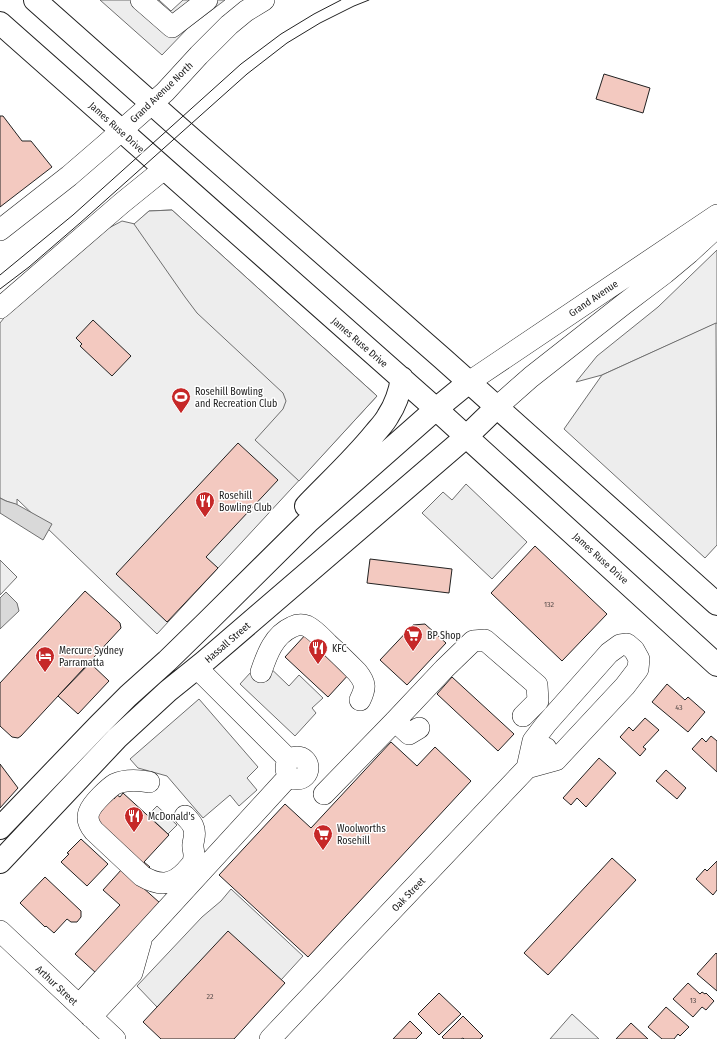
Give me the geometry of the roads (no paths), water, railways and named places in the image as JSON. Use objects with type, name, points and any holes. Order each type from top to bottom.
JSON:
[{"type":"main road","points":[[35,0],[469,382],[717,604]]},
{"type":"main road","name":"James Ruse Drive","points":[[0,22],[164,169],[436,408],[717,665]]},
{"type":"main road","points":[[272,557],[292,520],[363,448],[389,415],[399,394],[402,378]]},
{"type":"main road","points":[[0,828],[103,720],[182,647],[272,557],[436,408],[469,382]]},
{"type":"main road","name":"Hassall Street","points":[[0,862],[117,738],[168,691],[197,668],[497,408]]},
{"type":"street","points":[[141,0],[172,28],[207,0]]},
{"type":"street","name":"Grand Avenue North","points":[[0,230],[69,176],[164,92],[229,25],[246,11],[264,0]]},
{"type":"street","points":[[0,308],[122,203],[164,169]]},
{"type":"street","name":"Grand Avenue","points":[[469,382],[717,215]]},
{"type":"street","points":[[497,408],[531,377],[689,253],[717,226]]},
{"type":"street","points":[[262,672],[266,658],[273,643],[280,635],[296,625],[305,625],[313,630],[358,672],[364,683],[364,691],[360,700]]},
{"type":"street","points":[[197,668],[294,771],[329,799],[395,722],[472,641],[485,640],[537,685],[538,700],[523,716]]},
{"type":"street","points":[[627,644],[634,650],[639,659],[638,669],[625,686],[556,760],[527,768],[533,741],[546,724],[609,653],[620,645],[627,644]]},
{"type":"street","points":[[395,722],[409,734],[418,728]]},
{"type":"street","name":"Oak Street","points":[[270,1039],[546,748]]},
{"type":"street","points":[[85,1011],[132,973],[143,934],[294,771]]},
{"type":"street","points":[[149,782],[140,780],[129,781],[115,784],[105,791],[89,811],[89,826],[142,876],[148,880],[165,883],[173,882],[179,878],[193,863],[195,854],[192,845],[195,830],[193,824],[185,816]]},
{"type":"street","name":"Arthur Street","points":[[0,931],[115,1039]]},
{"type":"tram line","points":[[0,275],[73,215],[241,64],[281,34],[341,0]]},
{"type":"tram line","points":[[0,289],[29,267],[80,223],[247,74],[287,43],[320,23],[369,0]]},
{"type":"place","name":"Rosehill Bowling and Recreation Club","points":[[181,414]]},
{"type":"place","name":"Rosehill Bowling Club","points":[[205,518]]},
{"type":"place","name":"BP Shop","points":[[413,652]]},
{"type":"place","name":"KFC","points":[[318,665]]},
{"type":"place","name":"Mercure Sydney Parramatta","points":[[45,673]]},
{"type":"place","name":"McDonald's","points":[[134,833]]},
{"type":"place","name":"Woolworths Rosehill","points":[[323,851]]}]
